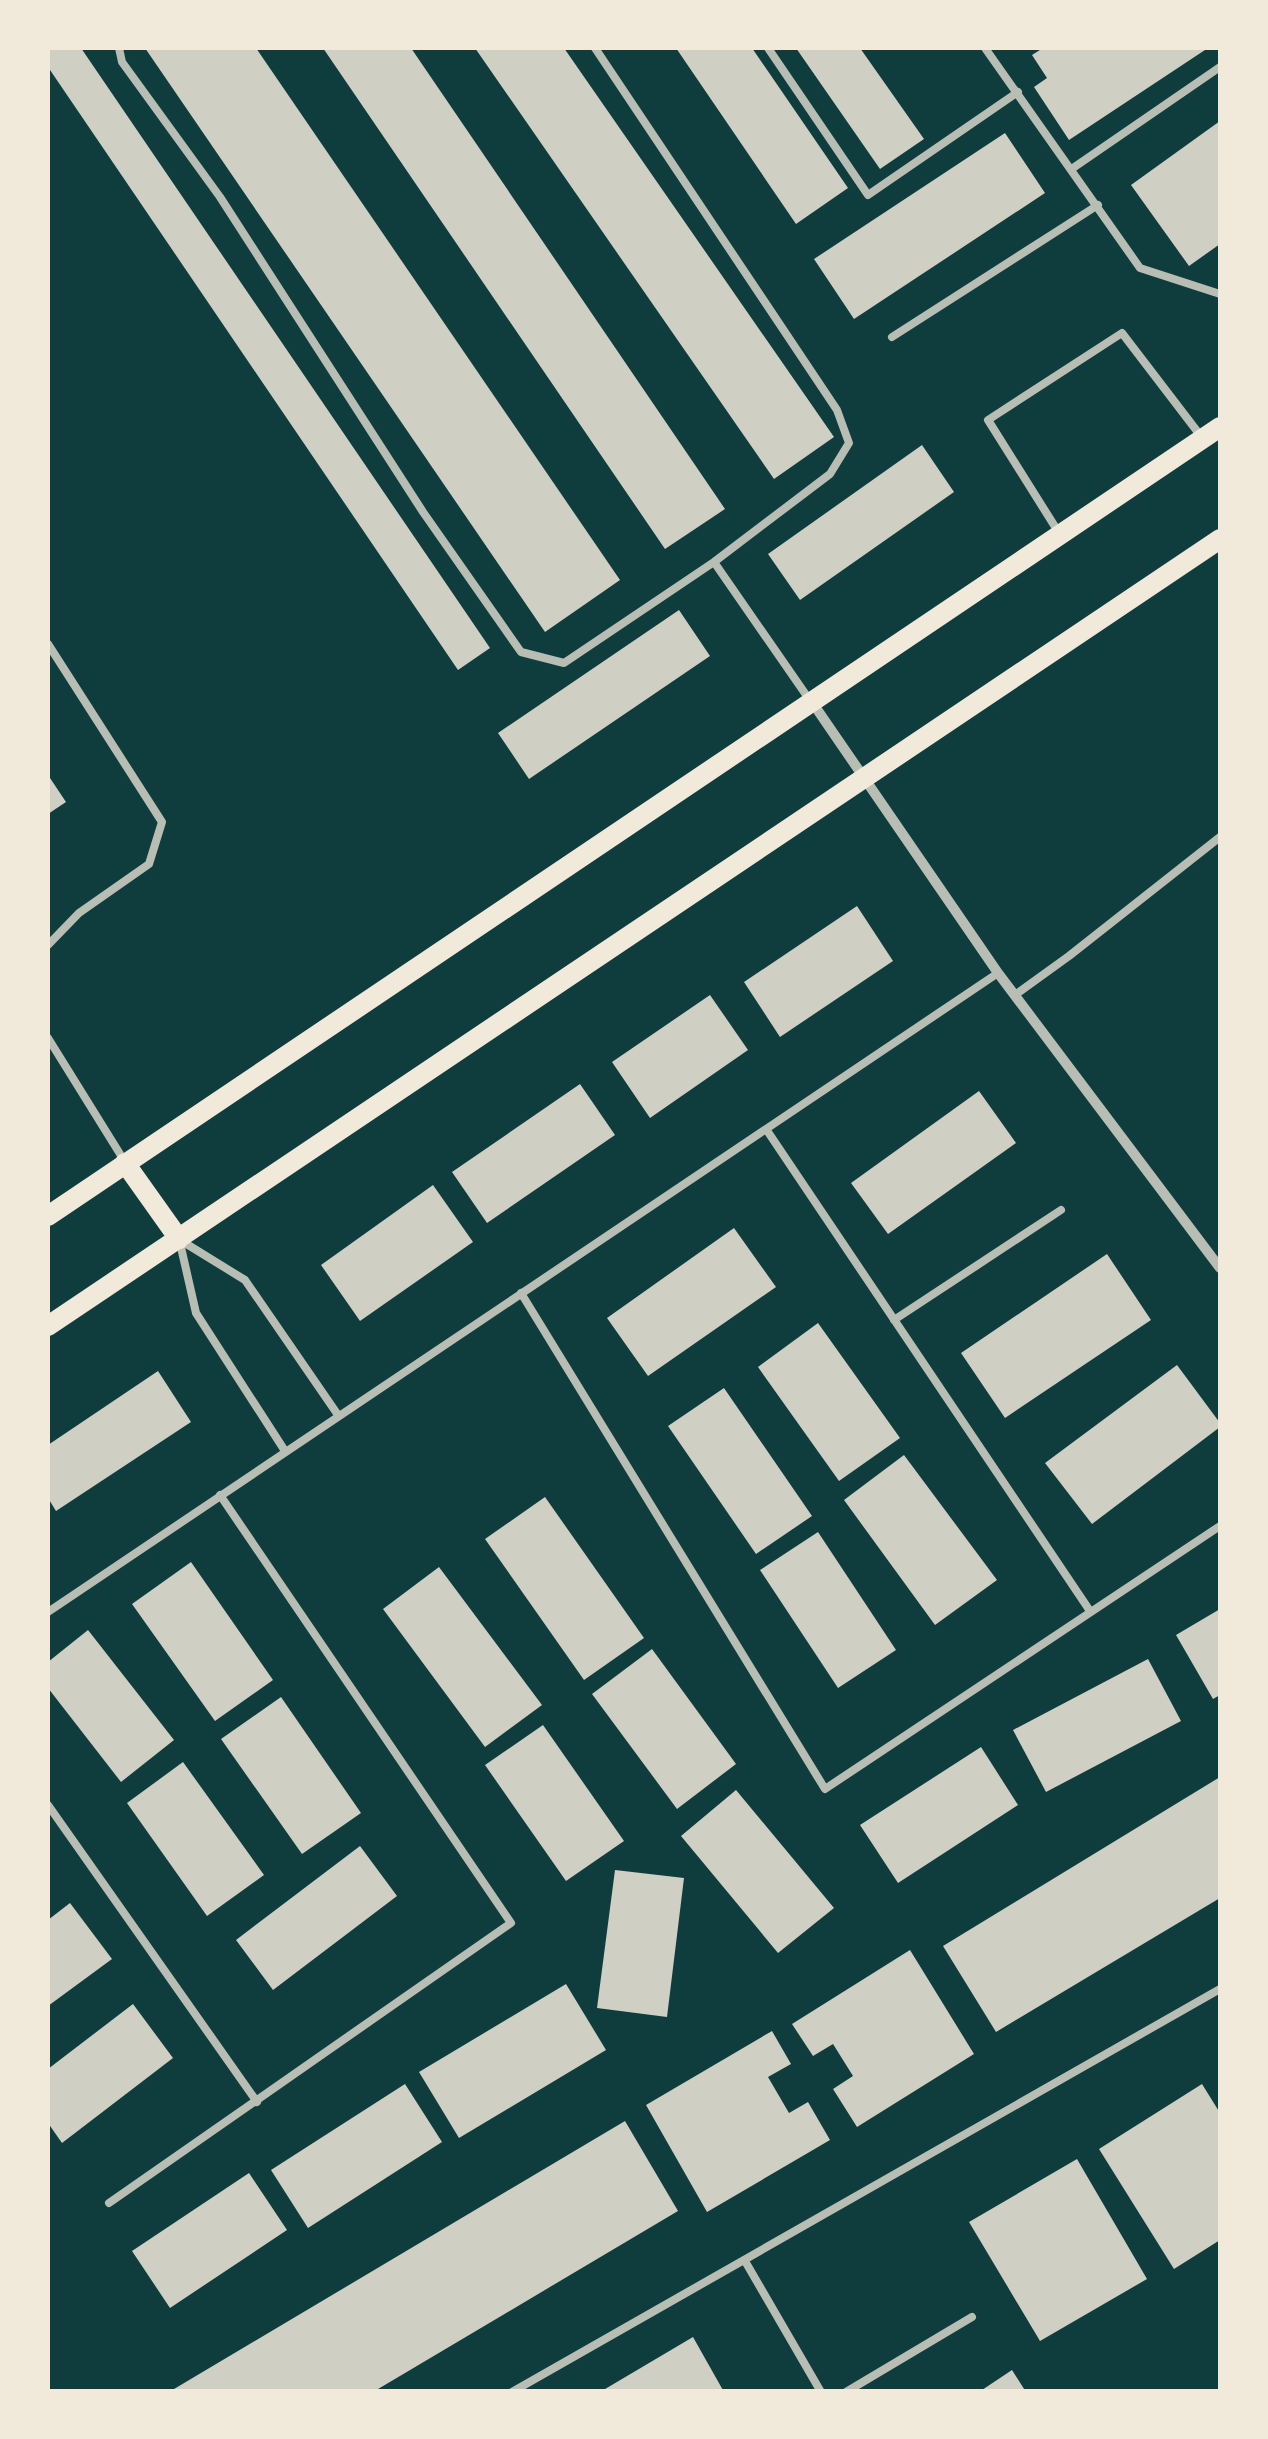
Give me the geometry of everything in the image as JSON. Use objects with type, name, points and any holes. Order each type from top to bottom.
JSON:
[{"type":"main road","points":[[48,1216],[1212,433]]},
{"type":"main road","points":[[48,1326],[1220,539]]},
{"type":"main road","points":[[126,1163],[179,1239]]},
{"type":"street","points":[[811,702],[998,973],[1220,1268]]},
{"type":"lane","points":[[119,48],[122,62],[220,196],[423,512],[522,652],[564,663],[714,562],[830,474],[849,443],[838,410],[595,48]]},
{"type":"lane","points":[[768,48],[868,195],[1018,92]]},
{"type":"lane","points":[[985,48],[1140,268],[1220,294]]},
{"type":"lane","points":[[1073,168],[1220,66]]},
{"type":"lane","points":[[892,337],[1098,206]]},
{"type":"lane","points":[[1060,535],[988,420],[1122,334],[1212,433]]},
{"type":"lane","points":[[714,562],[811,702]]},
{"type":"lane","points":[[48,644],[162,822],[148,864],[80,912],[48,945]]},
{"type":"lane","points":[[1015,995],[1220,837]]},
{"type":"lane","points":[[48,1612],[998,973]]},
{"type":"lane","points":[[48,1038],[126,1163]]},
{"type":"lane","points":[[766,1129],[1090,1611]]},
{"type":"lane","points":[[894,1320],[1061,1210]]},
{"type":"lane","points":[[179,1239],[245,1280],[338,1416]]},
{"type":"lane","points":[[179,1239],[196,1313],[286,1451]]},
{"type":"lane","points":[[521,1293],[825,1789],[1220,1526]]},
{"type":"lane","points":[[108,2203],[511,1923],[220,1495]]},
{"type":"lane","points":[[48,1804],[257,2102]]},
{"type":"lane","points":[[512,2392],[1220,1988]]},
{"type":"lane","points":[[745,2260],[822,2392]]},
{"type":"lane","points":[[846,2392],[972,2316]]},
{"type":"building","points":[[48,48],[81,48],[490,648],[458,670],[48,67]]},
{"type":"building","points":[[145,48],[256,48],[620,580],[545,632]]},
{"type":"building","points":[[323,48],[411,48],[725,509],[665,549]]},
{"type":"building","points":[[475,48],[564,48],[834,437],[774,479]]},
{"type":"building","points":[[676,48],[752,48],[848,188],[796,224]]},
{"type":"building","points":[[796,48],[860,48],[924,139],[880,169]]},
{"type":"building","points":[[1043,48],[1208,48],[1069,140],[1034,87],[1047,78],[1032,55]]},
{"type":"building","points":[[1220,121],[1220,244],[1189,266],[1131,185]]},
{"type":"building","points":[[1005,133],[1045,193],[854,319],[814,259]]},
{"type":"building","points":[[922,445],[954,492],[800,600],[768,554]]},
{"type":"building","points":[[679,610],[710,656],[529,779],[498,733]]},
{"type":"building","points":[[48,775],[66,802],[48,814]]},
{"type":"building","points":[[857,906],[893,961],[780,1037],[744,982]]},
{"type":"building","points":[[710,995],[748,1050],[650,1118],[612,1062]]},
{"type":"building","points":[[580,1084],[615,1135],[487,1223],[452,1172]]},
{"type":"building","points":[[979,1091],[1016,1143],[888,1234],[851,1183]]},
{"type":"building","points":[[433,1185],[473,1242],[360,1321],[321,1265]]},
{"type":"building","points":[[734,1228],[776,1287],[648,1376],[607,1318]]},
{"type":"building","points":[[1107,1254],[1151,1320],[1005,1418],[961,1353]]},
{"type":"building","points":[[818,1323],[900,1438],[839,1481],[758,1367]]},
{"type":"building","points":[[1177,1365],[1220,1427],[1092,1524],[1045,1463]]},
{"type":"building","points":[[158,1371],[191,1422],[56,1511],[48,1498],[48,1445]]},
{"type":"building","points":[[724,1388],[812,1516],[756,1554],[668,1426]]},
{"type":"building","points":[[904,1455],[997,1580],[935,1625],[844,1500]]},
{"type":"building","points":[[545,1497],[644,1638],[584,1680],[485,1539]]},
{"type":"building","points":[[818,1532],[896,1650],[838,1688],[760,1570]]},
{"type":"building","points":[[191,1562],[273,1680],[215,1721],[132,1604]]},
{"type":"building","points":[[439,1567],[542,1705],[485,1747],[383,1609]]},
{"type":"building","points":[[1220,1609],[1220,1695],[1213,1699],[1176,1635]]},
{"type":"building","points":[[88,1630],[174,1740],[121,1782],[48,1688],[48,1662]]},
{"type":"building","points":[[652,1649],[736,1764],[677,1809],[592,1694]]},
{"type":"building","points":[[1148,1659],[1181,1721],[1046,1792],[1013,1730]]},
{"type":"building","points":[[281,1697],[361,1813],[302,1854],[221,1739]]},
{"type":"building","points":[[543,1725],[624,1841],[566,1881],[485,1765]]},
{"type":"building","points":[[981,1747],[1018,1805],[898,1883],[860,1825]]},
{"type":"building","points":[[183,1762],[264,1875],[207,1916],[127,1803]]},
{"type":"building","points":[[1220,1777],[1220,1898],[996,2032],[943,1946]]},
{"type":"building","points":[[736,1790],[834,1908],[778,1953],[681,1836]]},
{"type":"building","points":[[360,1846],[397,1896],[273,1990],[236,1940]]},
{"type":"building","points":[[615,1870],[684,1878],[667,2017],[597,2008]]},
{"type":"building","points":[[70,1903],[112,1959],[48,2006],[48,1920]]},
{"type":"building","points":[[910,1950],[974,2054],[857,2127],[833,2089],[853,2076],[833,2044],[813,2056],[792,2024]]},
{"type":"building","points":[[566,1984],[606,2050],[459,2138],[419,2072]]},
{"type":"building","points":[[133,2004],[173,2058],[62,2143],[48,2123],[48,2069]]},
{"type":"building","points":[[772,2031],[791,2064],[768,2077],[789,2113],[808,2102],[830,2140],[707,2212],[646,2105]]},
{"type":"building","points":[[405,2084],[442,2142],[308,2228],[271,2170]]},
{"type":"building","points":[[1202,2084],[1220,2113],[1220,2240],[1174,2269],[1099,2149]]},
{"type":"building","points":[[625,2121],[678,2211],[373,2392],[169,2392]]},
{"type":"building","points":[[1077,2159],[1147,2279],[1040,2341],[969,2222]]},
{"type":"building","points":[[249,2173],[287,2230],[170,2308],[132,2251]]},
{"type":"building","points":[[693,2337],[724,2392],[600,2392]]},
{"type":"building","points":[[1012,2370],[1026,2392],[979,2392]]}]
